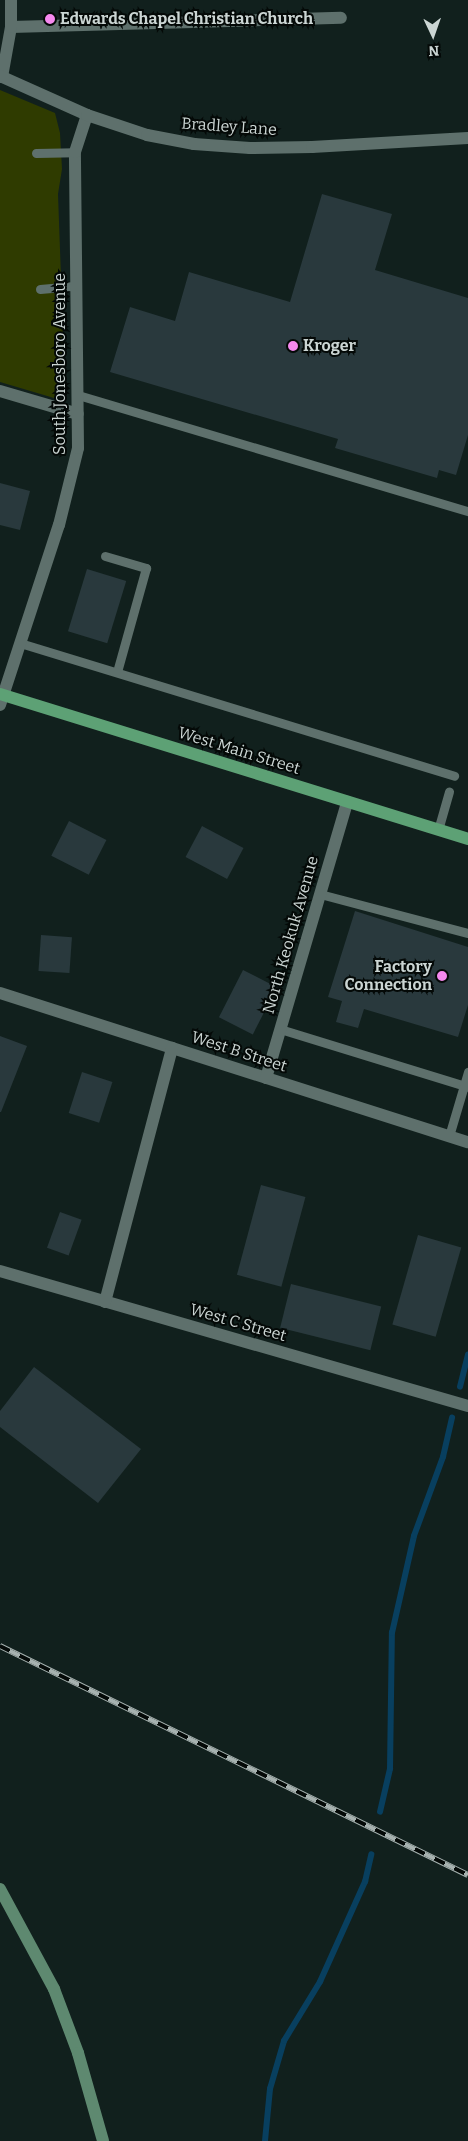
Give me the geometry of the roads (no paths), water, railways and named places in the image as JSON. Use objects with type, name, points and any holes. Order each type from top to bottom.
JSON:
[{"type":"main road","name":"West Main Street","points":[[1,698],[468,839]]},
{"type":"main road","points":[[0,1889],[54,1989],[78,2053],[102,2141]]},
{"type":"street","points":[[1,77],[12,27],[11,0]]},
{"type":"street","points":[[12,27],[341,18]]},
{"type":"street","name":"Bradley Lane","points":[[1,77],[87,114],[147,135],[194,144],[250,148],[468,138]]},
{"type":"street","name":"South Jonesboro Avenue","points":[[1,698],[71,485],[78,448],[75,152],[87,114]]},
{"type":"street","points":[[0,391],[78,414]]},
{"type":"street","name":"North Keokuk Avenue","points":[[266,1078],[347,802]]},
{"type":"street","name":"West B Street","points":[[0,994],[468,1142]]},
{"type":"street","points":[[105,1302],[172,1048]]},
{"type":"street","name":"West C Street","points":[[0,1271],[468,1406]]},
{"type":"lane","points":[[36,153],[75,152]]},
{"type":"lane","points":[[40,289],[77,286]]},
{"type":"lane","points":[[78,395],[468,511]]},
{"type":"lane","points":[[105,556],[146,568],[117,672]]},
{"type":"lane","points":[[20,642],[454,776]]},
{"type":"lane","points":[[438,830],[449,792]]},
{"type":"lane","points":[[320,894],[468,933]]},
{"type":"lane","points":[[280,1029],[466,1086]]},
{"type":"lane","points":[[449,1136],[466,1086],[468,1072]]},
{"type":"waterway","points":[[460,1387],[468,1355]]},
{"type":"waterway","points":[[380,1812],[390,1769],[392,1633],[414,1536],[443,1457],[452,1418]]},
{"type":"waterway","points":[[265,2141],[270,2089],[284,2041],[320,1982],[365,1882],[371,1855]]},
{"type":"railway","points":[[0,1646],[468,1875]]},
{"type":"place","name":"Edwards Chapel Christian Church","points":[[50,19]]},
{"type":"place","name":"Kroger","points":[[293,346]]},
{"type":"place","name":"Factory Connection","points":[[442,976]]}]
